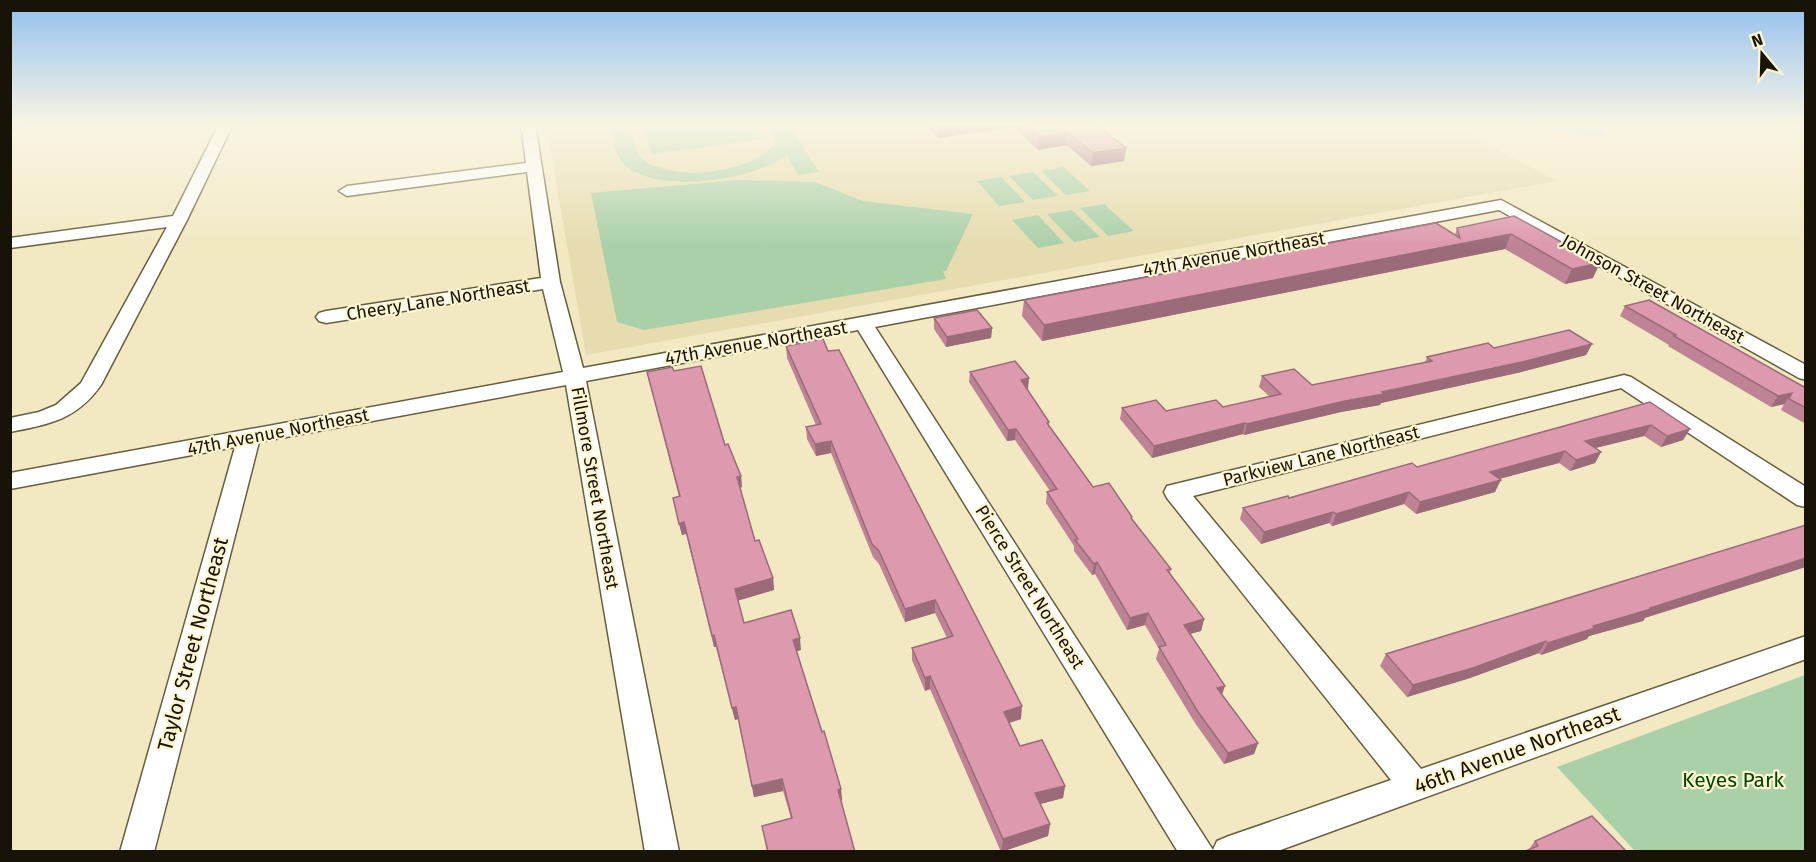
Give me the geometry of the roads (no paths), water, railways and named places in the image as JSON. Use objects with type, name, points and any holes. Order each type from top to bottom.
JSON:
[{"type":"street","points":[[10,425],[61,414],[82,395],[179,220],[206,164]]},
{"type":"street","points":[[347,191],[534,167]]},
{"type":"street","name":"Fillmore Street Northeast","points":[[534,167],[551,282],[575,376],[662,852]]},
{"type":"street","name":"47th Avenue Northeast","points":[[10,481],[1501,205]]},
{"type":"street","name":"Johnson Street Northeast","points":[[1501,205],[1806,374]]},
{"type":"street","points":[[10,243],[179,220]]},
{"type":"street","name":"Cheery Lane Northeast","points":[[326,318],[551,282]]},
{"type":"street","name":"Pierce Street Northeast","points":[[863,323],[1197,852]]},
{"type":"street","name":"Parkview Lane Northeast","points":[[1415,786],[1176,492],[1624,381],[1806,499]]},
{"type":"street","name":"Taylor Street Northeast","points":[[137,852],[249,437]]},
{"type":"street","name":"46th Avenue Northeast","points":[[1229,852],[1806,647]]},
{"type":"park label","name":"Keyes Park","points":[[1733,780]]}]
